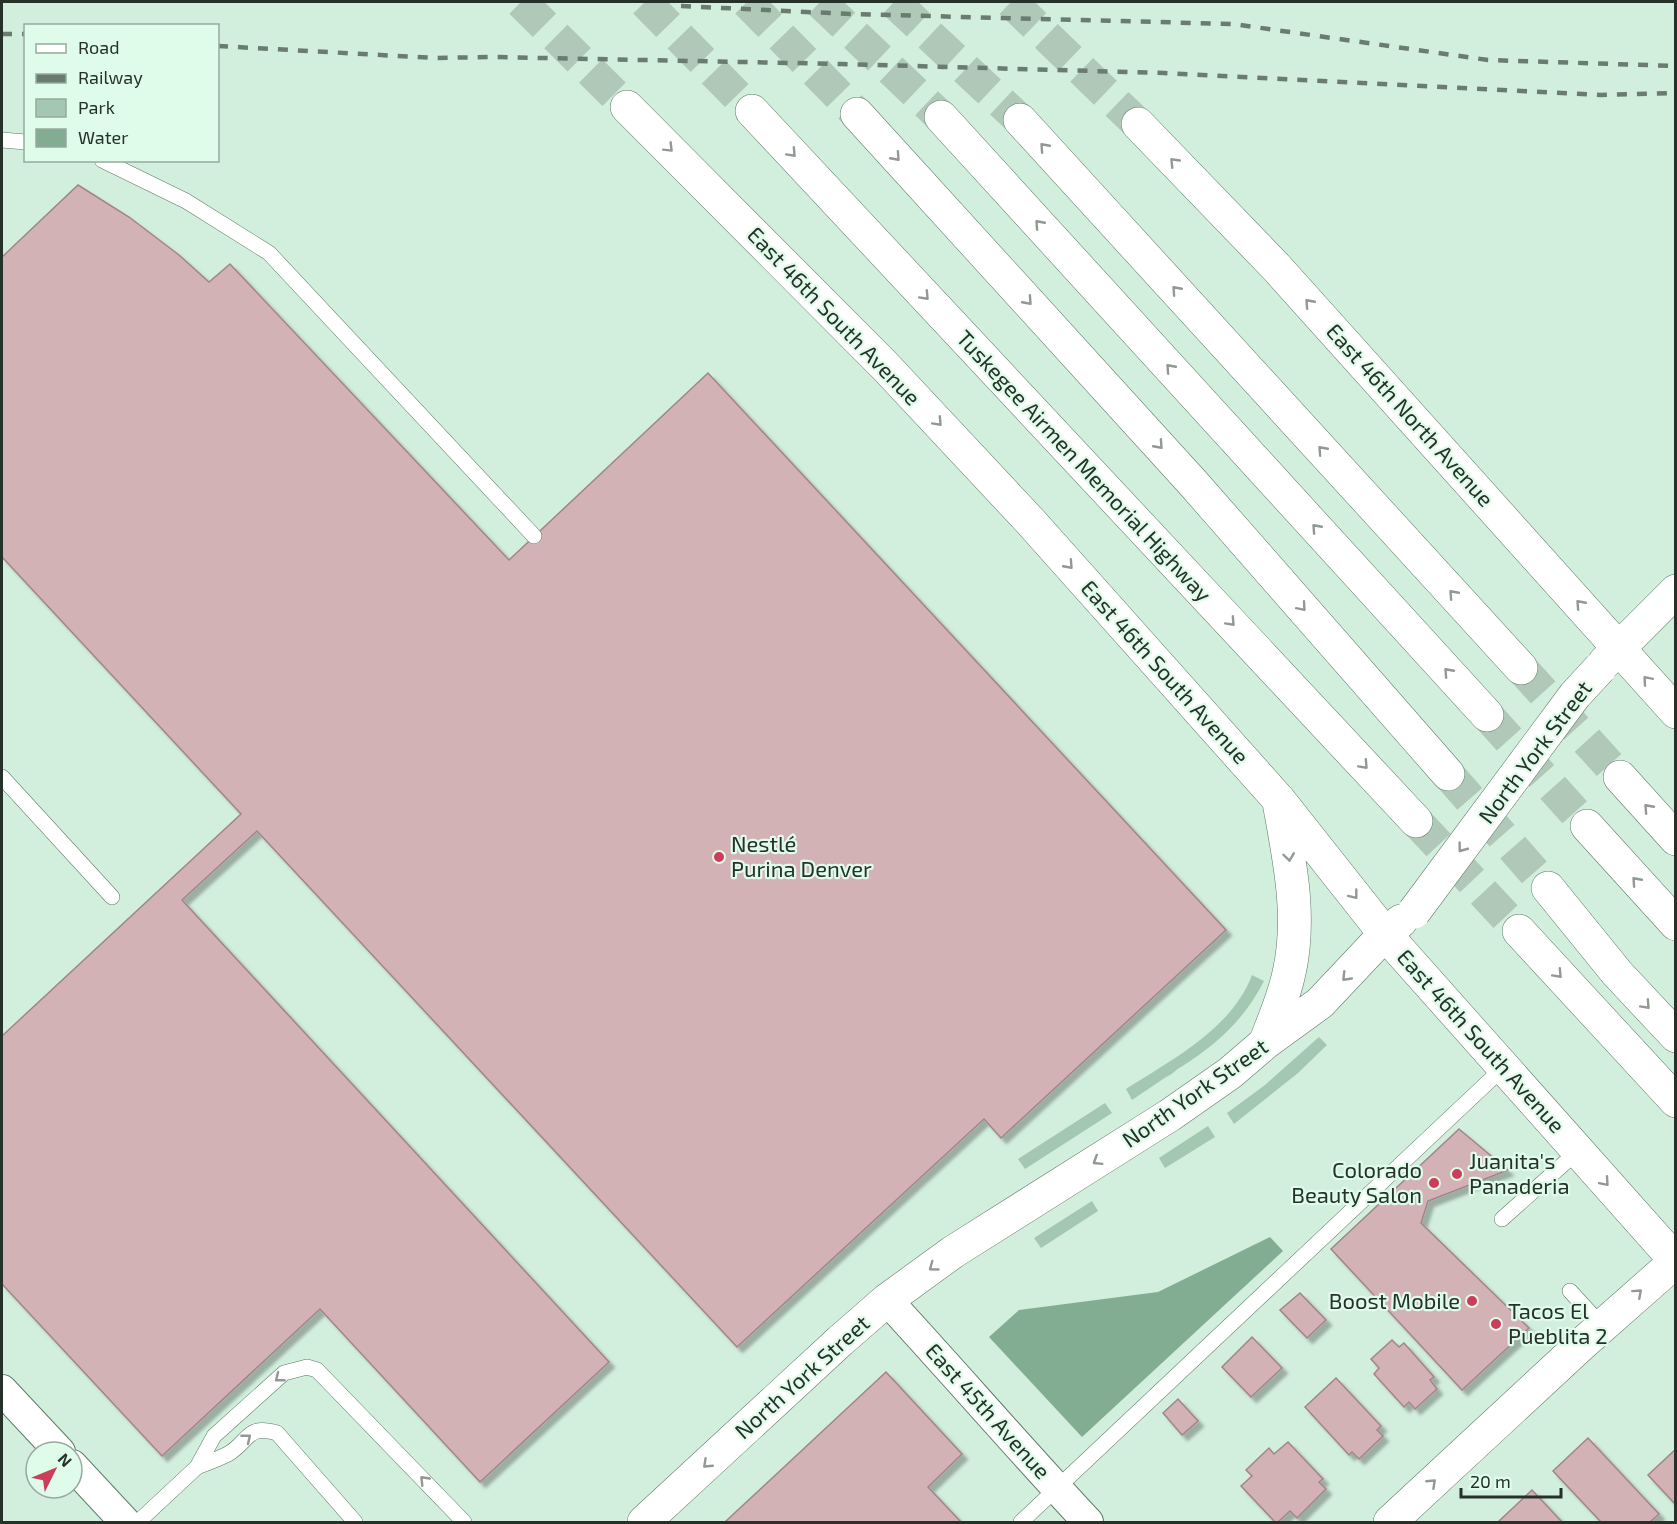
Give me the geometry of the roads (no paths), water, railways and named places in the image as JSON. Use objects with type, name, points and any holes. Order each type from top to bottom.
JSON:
[{"type":"main road","name":"East 46th South Avenue","points":[[627,107],[885,366],[1030,521],[1279,800],[1385,934],[1675,1261]]},
{"type":"main road","name":"Tuskegee Airmen Memorial Highway","points":[[752,111],[1416,821]]},
{"type":"main road","points":[[857,114],[1193,483],[1448,774]]},
{"type":"main road","points":[[941,117],[1487,715]]},
{"type":"main road","points":[[1020,120],[1521,668]]},
{"type":"main road","name":"East 46th North Avenue","points":[[1138,124],[1277,268],[1609,658],[1676,712]]},
{"type":"main road","name":"North York Street","points":[[644,1522],[887,1300],[953,1252],[1202,1093],[1320,1003],[1385,934],[1414,912],[1575,695],[1676,591]]},
{"type":"main road","points":[[1620,777],[1676,839]]},
{"type":"main road","points":[[1265,1043],[1281,1003],[1294,947],[1295,911],[1279,800]]},
{"type":"main road","points":[[1587,826],[1676,924]]},
{"type":"main road","points":[[1548,888],[1617,973],[1676,1036]]},
{"type":"main road","points":[[1519,931],[1676,1101]]},
{"type":"main road","points":[[1390,1522],[1675,1261]]},
{"type":"street","name":"East 45th Avenue","points":[[887,1300],[939,1355],[1001,1429],[1088,1522]]},
{"type":"street","points":[[2,1390],[49,1440]]},
{"type":"street","points":[[84,1481],[111,1518]]},
{"type":"lane","points":[[2,140],[24,142]]},
{"type":"lane","points":[[106,162],[186,201],[269,253],[534,536]]},
{"type":"lane","points":[[2,777],[112,897]]},
{"type":"lane","points":[[1021,1522],[1504,1067]]},
{"type":"lane","points":[[1502,1219],[1578,1151]]},
{"type":"lane","points":[[1570,1291],[1602,1326]]},
{"type":"lane","points":[[138,1522],[197,1467],[214,1436],[284,1373],[307,1367],[317,1370],[464,1522]]},
{"type":"lane","points":[[197,1467],[230,1453],[254,1432],[264,1429],[277,1433],[355,1522]]},
{"type":"water","points":[[1270,1237],[1283,1251],[1082,1437],[989,1337],[1019,1310],[1158,1292]]},
{"type":"tunnel","points":[[521,2],[627,107]]},
{"type":"tunnel","points":[[645,2],[752,111]]},
{"type":"tunnel","points":[[747,2],[857,114]]},
{"type":"tunnel","points":[[820,2],[941,117]]},
{"type":"tunnel","points":[[894,2],[1020,120]]},
{"type":"tunnel","points":[[1011,2],[1138,124]]},
{"type":"tunnel","points":[[1521,668],[1620,777]]},
{"type":"tunnel","points":[[1487,715],[1587,826]]},
{"type":"tunnel","points":[[1448,774],[1548,888]]},
{"type":"tunnel","points":[[1416,821],[1519,931]]},
{"type":"railway","points":[[681,6],[850,14],[1233,24],[1488,60],[1676,66]]},
{"type":"railway","points":[[2,34],[24,34]]},
{"type":"railway","points":[[219,46],[435,58],[494,57],[842,64],[1164,73],[1601,95],[1676,93]]},
{"type":"place","name":"Nestlé Purina Denver","points":[[719,857]]},
{"type":"place","name":"Juanita's Panaderia","points":[[1457,1174]]},
{"type":"place","name":"Colorado Beauty Salon","points":[[1434,1183]]},
{"type":"place","name":"Boost Mobile","points":[[1472,1301]]},
{"type":"place","name":"Tacos El Pueblita 2","points":[[1496,1324]]}]
